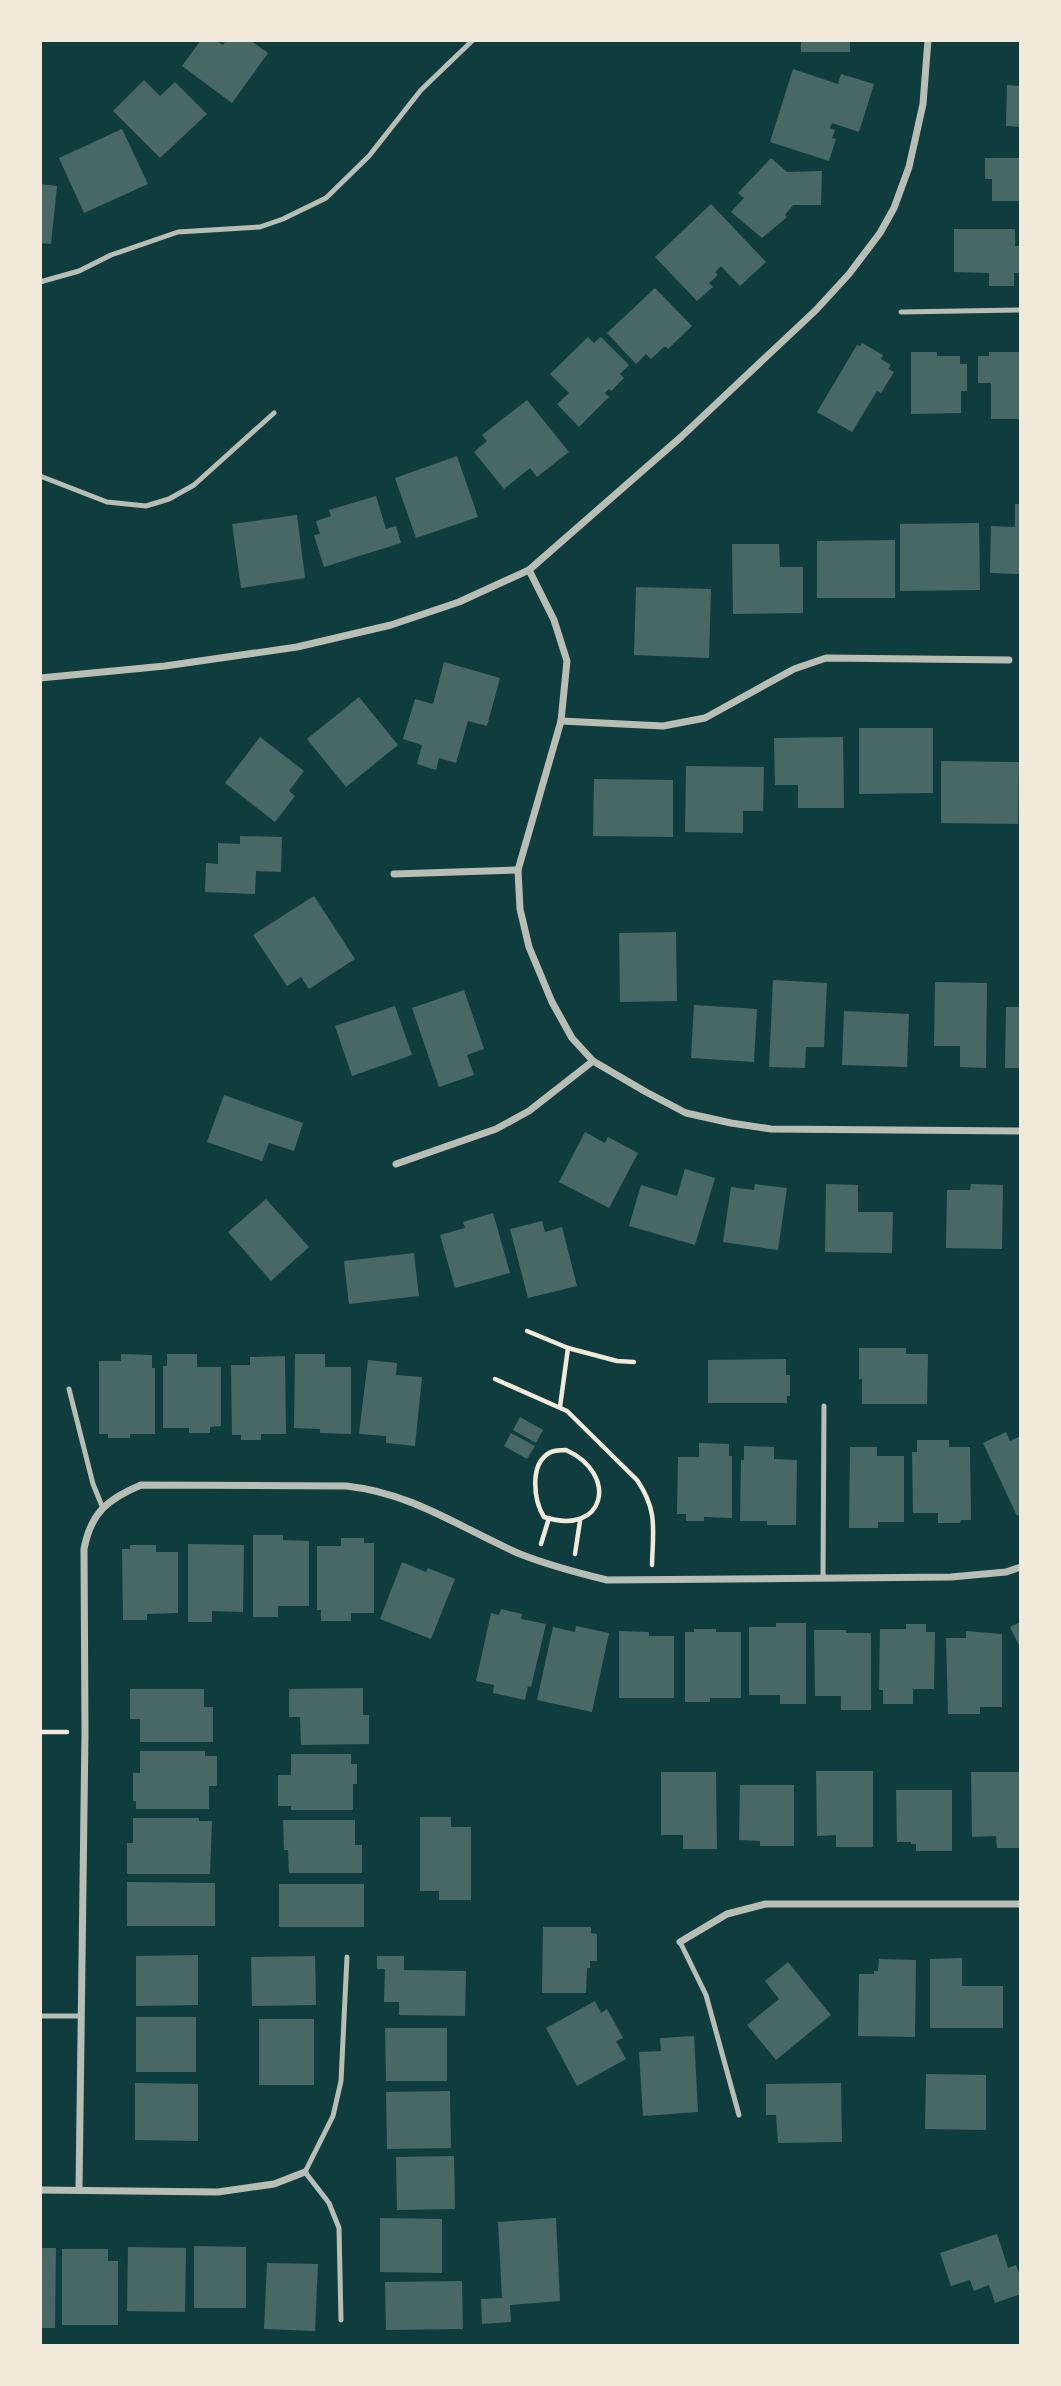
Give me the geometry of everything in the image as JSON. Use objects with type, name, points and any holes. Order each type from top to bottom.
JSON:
[{"type":"street","points":[[40,678],[165,666],[297,647],[391,625],[459,602],[529,570],[681,437],[806,319],[849,274],[880,233],[894,208],[909,167],[923,104],[928,40]]},
{"type":"street","points":[[529,570],[554,620],[567,662],[561,720],[518,870],[520,909],[529,947],[552,1002],[572,1038],[593,1061],[685,1112],[731,1124],[771,1129],[1021,1131]]},
{"type":"street","points":[[561,720],[663,726],[705,718],[794,668],[826,658],[1009,660]]},
{"type":"street","points":[[394,874],[518,870]]},
{"type":"street","points":[[396,1164],[496,1129],[529,1111],[593,1061]]},
{"type":"street","points":[[79,2190],[85,1732],[84,1549],[87,1532],[102,1506],[141,1485],[366,1488],[411,1501],[536,1559],[572,1572],[607,1580],[951,1577],[1006,1572],[1021,1567]]},
{"type":"street","points":[[680,1942],[727,1914],[765,1905],[1021,1903]]},
{"type":"street","points":[[40,2190],[218,2192],[274,2184],[305,2172]]},
{"type":"lane","points":[[40,282],[79,271],[111,255],[177,232],[260,227],[326,198],[369,156],[421,90],[473,40]]},
{"type":"lane","points":[[901,312],[1021,310]]},
{"type":"lane","points":[[40,476],[107,502],[146,506],[169,499],[194,485],[274,414]]},
{"type":"lane","points":[[69,1389],[93,1484],[102,1506]]},
{"type":"lane","points":[[823,1578],[824,1406]]},
{"type":"lane","points":[[680,1942],[706,1995],[739,2115]]},
{"type":"lane","points":[[341,2320],[339,2228],[329,2203],[305,2172],[333,2116],[341,2081],[347,1957]]},
{"type":"lane","points":[[40,2015],[81,2016]]},
{"type":"path","points":[[527,1331],[568,1348],[617,1361],[634,1362]]},
{"type":"path","points":[[561,1407],[568,1348]]},
{"type":"path","points":[[495,1379],[561,1407],[578,1420],[637,1480],[653,1511],[652,1580]]},
{"type":"path","points":[[566,1450],[578,1455],[599,1482],[600,1496],[594,1510],[580,1520],[567,1522],[544,1517],[539,1508],[535,1482],[545,1456],[550,1452],[566,1450]]},
{"type":"path","points":[[536,1559],[549,1518]]},
{"type":"path","points":[[572,1572],[580,1520]]},
{"type":"path","points":[[40,1732],[85,1732]]},
{"type":"building","points":[[201,40],[215,40],[223,45],[226,40],[250,40],[268,53],[232,103],[182,66]]},
{"type":"building","points":[[801,40],[850,40],[850,52],[801,52]]},
{"type":"building","points":[[793,69],[838,84],[841,74],[874,84],[859,132],[832,123],[830,128],[835,130],[832,138],[836,139],[829,161],[770,142]]},
{"type":"building","points":[[144,80],[160,96],[175,82],[207,114],[160,158],[113,111]]},
{"type":"building","points":[[1007,85],[1021,86],[1021,127],[1006,126]]},
{"type":"building","points":[[122,129],[148,184],[84,213],[59,158]]},
{"type":"building","points":[[771,158],[787,172],[822,171],[821,205],[793,205],[785,215],[787,217],[762,238],[731,212],[744,198],[738,193]]},
{"type":"building","points":[[985,158],[1021,158],[1021,201],[992,201],[992,179],[985,179]]},
{"type":"building","points":[[40,184],[57,186],[51,244],[40,243]]},
{"type":"building","points":[[711,204],[766,262],[740,286],[721,266],[715,272],[718,275],[709,283],[713,287],[697,301],[655,257]]},
{"type":"building","points":[[954,229],[1015,229],[1015,246],[1021,246],[1021,273],[1014,273],[1014,286],[989,286],[989,273],[954,272]]},
{"type":"building","points":[[655,288],[692,326],[668,349],[665,346],[651,359],[646,354],[636,364],[607,333]]},
{"type":"building","points":[[588,337],[594,343],[601,337],[629,365],[620,374],[624,378],[611,391],[609,389],[605,393],[609,397],[579,427],[557,404],[569,393],[550,374]]},
{"type":"building","points":[[862,343],[883,355],[881,359],[891,365],[888,369],[894,372],[881,393],[877,391],[852,432],[817,412],[857,345]]},
{"type":"building","points":[[911,352],[937,352],[937,356],[960,356],[960,364],[967,364],[967,391],[961,391],[961,413],[911,414]]},
{"type":"building","points":[[989,352],[1019,352],[1021,419],[991,419],[991,383],[978,383],[978,356],[989,356]]},
{"type":"building","points":[[527,400],[569,452],[537,477],[530,468],[504,489],[474,452],[487,441],[482,435]]},
{"type":"building","points":[[457,456],[478,517],[416,538],[395,478]]},
{"type":"building","points":[[376,496],[386,529],[396,526],[401,543],[324,567],[314,535],[320,534],[316,521],[331,516],[329,510]]},
{"type":"building","points":[[1015,504],[1021,504],[1021,574],[990,573],[991,526],[1015,527]]},
{"type":"building","points":[[297,515],[305,578],[241,588],[232,524]]},
{"type":"building","points":[[979,523],[980,590],[900,591],[900,524]]},
{"type":"building","points":[[895,540],[895,598],[817,598],[817,541]]},
{"type":"building","points":[[732,544],[779,544],[780,567],[803,567],[803,613],[733,614]]},
{"type":"building","points":[[636,587],[711,589],[709,658],[634,655]]},
{"type":"building","points":[[444,662],[500,678],[487,726],[468,721],[456,763],[439,758],[436,770],[417,764],[422,745],[403,739],[415,699],[433,704]]},
{"type":"building","points":[[359,697],[398,745],[346,787],[307,739]]},
{"type":"building","points":[[859,728],[933,728],[933,793],[859,794]]},
{"type":"building","points":[[260,737],[304,771],[289,791],[295,796],[275,822],[225,783]]},
{"type":"building","points":[[843,737],[844,808],[798,808],[798,785],[775,785],[774,738]]},
{"type":"building","points":[[941,761],[1019,762],[1018,824],[941,823]]},
{"type":"building","points":[[686,766],[764,767],[763,811],[743,811],[743,833],[685,832]]},
{"type":"building","points":[[594,779],[673,780],[673,837],[593,836]]},
{"type":"building","points":[[240,836],[282,837],[281,872],[256,871],[255,894],[205,892],[206,863],[218,864],[218,843],[240,844]]},
{"type":"building","points":[[314,896],[355,959],[309,989],[301,977],[287,986],[253,935]]},
{"type":"building","points":[[676,932],[677,1001],[620,1002],[619,933]]},
{"type":"building","points":[[773,980],[827,983],[824,1047],[806,1047],[805,1068],[769,1067]]},
{"type":"building","points":[[935,982],[987,983],[986,1068],[960,1067],[960,1046],[934,1046]]},
{"type":"building","points":[[464,990],[484,1049],[467,1055],[474,1075],[439,1087],[412,1008]]},
{"type":"building","points":[[694,1005],[757,1009],[754,1062],[691,1058]]},
{"type":"building","points":[[395,1006],[412,1055],[352,1076],[335,1026]]},
{"type":"building","points":[[1006,1007],[1021,1007],[1021,1068],[1005,1068]]},
{"type":"building","points":[[844,1011],[909,1014],[907,1067],[842,1065]]},
{"type":"building","points":[[224,1095],[303,1123],[294,1151],[269,1143],[262,1161],[207,1142]]},
{"type":"building","points":[[585,1132],[605,1143],[608,1137],[638,1153],[609,1208],[559,1182]]},
{"type":"building","points":[[685,1169],[715,1178],[695,1245],[629,1226],[641,1185],[677,1196]]},
{"type":"building","points":[[755,1184],[787,1188],[778,1250],[723,1242],[731,1187],[754,1190]]},
{"type":"building","points":[[826,1184],[858,1185],[858,1212],[893,1212],[892,1253],[825,1252]]},
{"type":"building","points":[[971,1184],[1003,1185],[1002,1249],[946,1248],[947,1190],[970,1190]]},
{"type":"building","points":[[266,1199],[309,1247],[271,1281],[228,1232]]},
{"type":"building","points":[[493,1213],[510,1273],[455,1288],[440,1235],[465,1228],[463,1222]]},
{"type":"building","points":[[542,1221],[545,1232],[562,1227],[577,1286],[528,1298],[510,1229]]},
{"type":"building","points":[[414,1253],[419,1296],[349,1304],[344,1261]]},
{"type":"building","points":[[859,1348],[906,1348],[906,1354],[928,1354],[927,1404],[862,1404]]},
{"type":"building","points":[[121,1354],[152,1355],[152,1368],[155,1368],[155,1434],[130,1434],[130,1438],[108,1438],[108,1434],[99,1434],[99,1361],[121,1361]]},
{"type":"building","points":[[167,1354],[197,1354],[197,1367],[221,1367],[221,1426],[210,1427],[210,1433],[189,1433],[189,1428],[163,1428],[163,1366],[167,1366]]},
{"type":"building","points":[[295,1354],[325,1354],[325,1367],[351,1367],[351,1434],[320,1433],[320,1429],[294,1428]]},
{"type":"building","points":[[285,1356],[286,1434],[261,1434],[261,1440],[241,1440],[241,1435],[232,1435],[231,1365],[250,1365],[250,1357]]},
{"type":"building","points":[[786,1359],[786,1375],[790,1375],[790,1396],[787,1396],[787,1403],[708,1403],[708,1360]]},
{"type":"building","points":[[368,1360],[397,1363],[396,1375],[422,1377],[415,1446],[386,1443],[386,1436],[359,1434]]},
{"type":"building","points":[[520,1417],[543,1430],[536,1443],[513,1430]]},
{"type":"building","points":[[1006,1432],[1010,1441],[1021,1436],[1021,1514],[1017,1516],[983,1443]]},
{"type":"building","points":[[511,1433],[535,1446],[527,1459],[504,1446]]},
{"type":"building","points":[[917,1440],[949,1440],[949,1447],[970,1447],[971,1520],[938,1523],[938,1513],[913,1513],[912,1452],[917,1452]]},
{"type":"building","points":[[699,1443],[729,1444],[729,1456],[732,1456],[732,1518],[704,1517],[704,1521],[686,1521],[686,1514],[677,1514],[678,1457],[699,1457]]},
{"type":"building","points":[[744,1446],[774,1447],[774,1459],[797,1460],[796,1525],[740,1521],[741,1460],[744,1460]]},
{"type":"building","points":[[850,1447],[877,1447],[877,1456],[904,1456],[904,1522],[878,1522],[878,1528],[849,1528]]},
{"type":"building","points":[[253,1535],[283,1535],[283,1540],[309,1541],[309,1606],[278,1606],[278,1617],[253,1617]]},
{"type":"building","points":[[341,1538],[364,1538],[364,1543],[374,1543],[374,1613],[351,1613],[351,1621],[321,1621],[321,1610],[317,1610],[317,1546],[341,1546]]},
{"type":"building","points":[[188,1544],[244,1545],[243,1612],[212,1611],[212,1622],[188,1622]]},
{"type":"building","points":[[130,1545],[156,1545],[156,1552],[178,1552],[178,1613],[147,1614],[147,1620],[123,1620],[122,1549],[130,1549]]},
{"type":"building","points":[[402,1562],[426,1572],[428,1568],[455,1579],[431,1639],[380,1619]]},
{"type":"building","points":[[501,1609],[522,1614],[521,1619],[546,1624],[531,1687],[528,1686],[525,1700],[493,1693],[494,1685],[476,1681],[491,1613],[499,1615]]},
{"type":"building","points":[[1021,1622],[1021,1649],[1010,1627]]},
{"type":"building","points":[[776,1623],[806,1623],[806,1704],[780,1704],[780,1695],[749,1695],[749,1627],[776,1627]]},
{"type":"building","points":[[906,1624],[926,1624],[926,1632],[935,1632],[934,1689],[913,1689],[913,1704],[883,1704],[883,1690],[879,1690],[880,1629],[906,1629]]},
{"type":"building","points":[[576,1626],[609,1633],[592,1712],[537,1700],[553,1627],[575,1632]]},
{"type":"building","points":[[694,1629],[741,1632],[741,1698],[710,1698],[710,1702],[685,1702],[685,1632],[694,1632]]},
{"type":"building","points":[[814,1630],[871,1633],[871,1710],[841,1710],[841,1696],[815,1696]]},
{"type":"building","points":[[619,1631],[649,1632],[649,1636],[674,1636],[674,1698],[619,1698]]},
{"type":"building","points":[[966,1631],[1002,1634],[1002,1707],[980,1707],[980,1714],[948,1714],[946,1638],[966,1638]]},
{"type":"building","points":[[363,1688],[363,1715],[369,1715],[369,1744],[301,1745],[300,1717],[289,1717],[289,1689]]},
{"type":"building","points":[[130,1689],[204,1689],[204,1707],[213,1707],[213,1742],[140,1742],[140,1719],[130,1719]]},
{"type":"building","points":[[140,1751],[205,1751],[205,1756],[217,1756],[217,1786],[209,1786],[209,1809],[136,1809],[136,1801],[133,1801],[133,1773],[140,1773]]},
{"type":"building","points":[[291,1754],[351,1754],[351,1764],[357,1764],[357,1784],[353,1784],[353,1810],[291,1810],[291,1806],[278,1806],[278,1775],[291,1775]]},
{"type":"building","points":[[816,1771],[873,1771],[873,1847],[836,1847],[836,1835],[817,1836]]},
{"type":"building","points":[[661,1772],[716,1772],[717,1849],[683,1849],[683,1835],[661,1835]]},
{"type":"building","points":[[971,1772],[1021,1772],[1021,1848],[997,1848],[996,1836],[972,1837]]},
{"type":"building","points":[[740,1785],[794,1785],[794,1846],[760,1846],[760,1841],[739,1840]]},
{"type":"building","points":[[896,1790],[952,1790],[952,1851],[916,1851],[916,1844],[897,1842]]},
{"type":"building","points":[[420,1817],[451,1817],[451,1827],[471,1827],[471,1900],[439,1900],[439,1891],[420,1891]]},
{"type":"building","points":[[133,1818],[199,1818],[199,1821],[212,1821],[210,1874],[127,1874],[127,1843],[133,1843]]},
{"type":"building","points":[[283,1820],[355,1820],[355,1845],[362,1845],[362,1873],[289,1873],[288,1850],[284,1850]]},
{"type":"building","points":[[127,1882],[215,1883],[215,1926],[127,1926]]},
{"type":"building","points":[[279,1884],[364,1884],[364,1927],[279,1927]]},
{"type":"building","points":[[543,1927],[591,1927],[591,1933],[597,1934],[597,1961],[590,1961],[590,1968],[587,1968],[586,1993],[542,1993]]},
{"type":"building","points":[[198,1955],[198,2005],[136,2006],[136,1956]]},
{"type":"building","points":[[315,1956],[316,2005],[252,2006],[251,1957]]},
{"type":"building","points":[[377,1956],[404,1956],[404,1970],[466,1971],[465,2016],[399,2015],[399,2002],[384,2002],[385,1969],[377,1969]]},
{"type":"building","points":[[962,1958],[962,1986],[1003,1986],[1003,2028],[930,2028],[930,1959]]},
{"type":"building","points":[[879,1959],[916,1960],[915,2037],[858,2036],[859,1974],[874,1974],[874,1971],[878,1971]]},
{"type":"building","points":[[788,1962],[831,2015],[776,2060],[747,2025],[779,1999],[765,1981]]},
{"type":"building","points":[[595,2001],[601,2013],[607,2009],[623,2038],[616,2041],[626,2059],[577,2086],[546,2028]]},
{"type":"building","points":[[136,2017],[196,2017],[196,2072],[136,2072]]},
{"type":"building","points":[[259,2019],[314,2019],[314,2085],[259,2085]]},
{"type":"building","points":[[385,2028],[447,2028],[447,2081],[386,2081]]},
{"type":"building","points":[[694,2036],[698,2112],[643,2116],[639,2052],[661,2051],[660,2038]]},
{"type":"building","points":[[926,2074],[986,2075],[986,2130],[925,2129]]},
{"type":"building","points":[[135,2083],[198,2084],[198,2141],[135,2140]]},
{"type":"building","points":[[841,2083],[842,2142],[778,2143],[776,2115],[766,2115],[766,2084]]},
{"type":"building","points":[[450,2091],[451,2148],[387,2149],[386,2092]]},
{"type":"building","points":[[454,2156],[455,2209],[397,2210],[396,2157]]},
{"type":"building","points":[[380,2218],[442,2219],[442,2273],[380,2272]]},
{"type":"building","points":[[556,2218],[560,2301],[510,2305],[511,2322],[482,2324],[481,2299],[502,2298],[498,2222]]},
{"type":"building","points":[[997,2234],[1008,2268],[1016,2265],[1021,2278],[1021,2294],[995,2303],[989,2285],[974,2291],[970,2280],[951,2286],[940,2253]]},
{"type":"building","points":[[194,2246],[246,2247],[246,2308],[194,2308]]},
{"type":"building","points":[[128,2247],[186,2248],[185,2312],[127,2311]]},
{"type":"building","points":[[40,2248],[56,2248],[55,2328],[40,2328]]},
{"type":"building","points":[[62,2249],[108,2249],[108,2261],[118,2261],[118,2325],[62,2325]]},
{"type":"building","points":[[267,2263],[318,2264],[315,2331],[264,2329]]},
{"type":"building","points":[[462,2281],[463,2329],[386,2330],[385,2282]]}]
